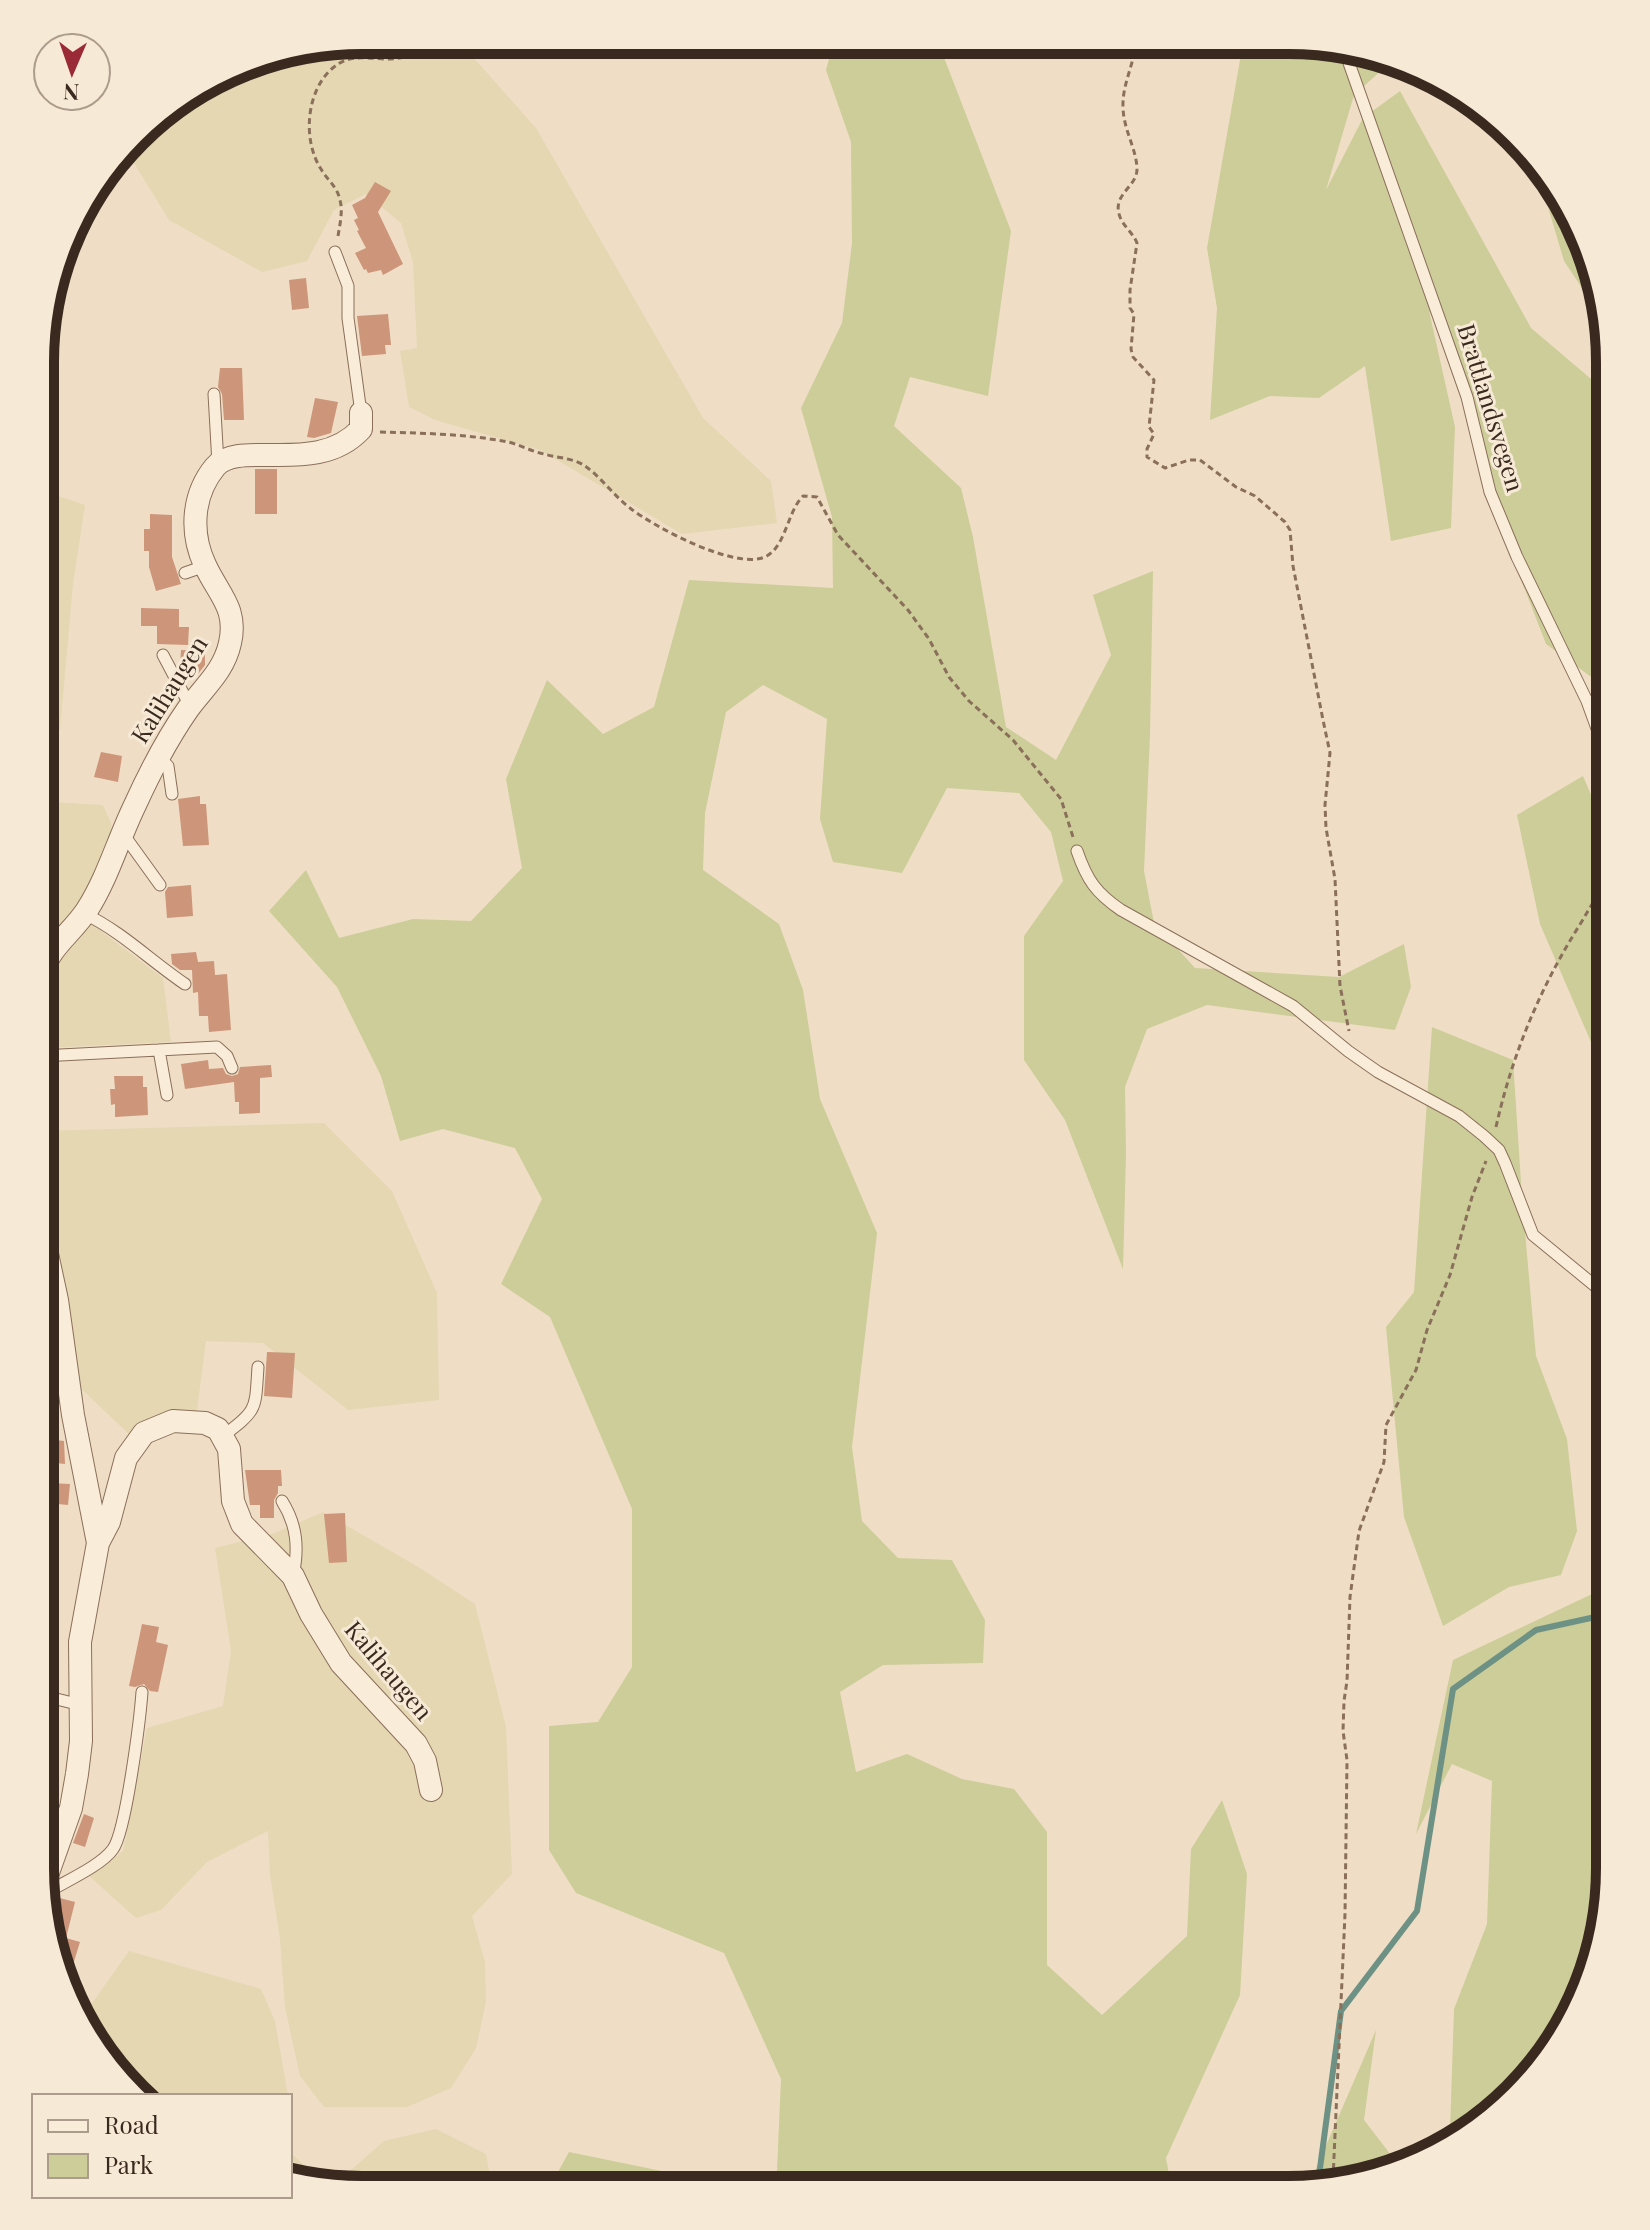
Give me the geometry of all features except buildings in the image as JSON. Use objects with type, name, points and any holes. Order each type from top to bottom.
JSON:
[{"type":"street","points":[[218,464],[240,455],[282,457],[341,447],[361,421]]},
{"type":"street","name":"Kalihaugen","points":[[54,948],[85,914],[99,890],[159,757],[190,706],[215,678],[226,657],[231,640],[230,607],[195,570],[197,505],[208,477],[218,464]]},
{"type":"street","points":[[54,1286],[73,1415],[98,1543]]},
{"type":"street","points":[[54,1856],[71,1808],[81,1741],[80,1642],[98,1543],[109,1522],[126,1458],[144,1433],[159,1425],[188,1420],[205,1423],[218,1429],[223,1436]]},
{"type":"street","name":"Kalihaugen","points":[[223,1436],[229,1449],[236,1514],[293,1576],[311,1614],[341,1663],[416,1744],[425,1761],[431,1790]]},
{"type":"lane","name":"Brattlandsvegen","points":[[1348,60],[1467,397],[1490,492],[1596,726]]},
{"type":"lane","points":[[335,252],[348,286],[348,318],[361,421]]},
{"type":"lane","points":[[214,394],[218,464]]},
{"type":"lane","points":[[163,655],[190,706]]},
{"type":"lane","points":[[159,757],[168,766],[172,794]]},
{"type":"lane","points":[[122,836],[160,885]]},
{"type":"lane","points":[[1077,851],[1085,873],[1100,896],[1293,1006],[1378,1072],[1459,1116],[1492,1144],[1505,1163],[1533,1235],[1596,1287]]},
{"type":"lane","points":[[85,914],[123,936],[155,964],[185,984]]},
{"type":"lane","points":[[54,1055],[217,1047],[227,1056],[232,1068]]},
{"type":"lane","points":[[159,1050],[167,1095]]},
{"type":"lane","points":[[223,1436],[251,1414],[256,1402],[258,1367]]},
{"type":"lane","points":[[282,1501],[296,1533],[298,1553],[293,1576]]},
{"type":"lane","points":[[55,1887],[104,1857],[115,1845],[132,1768],[142,1692]]},
{"type":"lane","points":[[54,1698],[81,1705]]},
{"type":"path","points":[[335,252],[340,198],[331,180],[321,170],[312,149],[309,126],[312,104],[321,84],[334,67],[351,58],[401,59],[410,54]]},
{"type":"path","points":[[1135,54],[1128,69],[1123,106],[1125,127],[1138,172],[1122,192],[1119,201],[1120,218],[1137,243],[1130,290],[1130,308],[1134,314],[1131,349],[1133,357],[1154,380],[1149,427],[1154,434],[1147,457],[1165,468],[1189,460],[1200,460],[1236,487],[1255,496],[1290,530],[1293,566],[1328,739],[1326,828],[1335,879],[1340,986],[1353,1055]]},
{"type":"path","points":[[361,421],[375,432],[506,441],[584,465],[624,503],[659,527],[720,554],[742,558],[757,559],[773,552],[796,503],[803,496],[817,497],[838,535],[915,619],[949,677],[969,701],[1013,740],[1061,799],[1077,851]]},
{"type":"path","points":[[1333,2172],[1345,1914],[1347,1760],[1343,1731],[1350,1597],[1359,1531],[1384,1462],[1386,1425],[1416,1370],[1427,1330],[1450,1275],[1472,1197],[1492,1144],[1505,1088],[1532,1012],[1559,956],[1596,894]]},
{"type":"shaded area","points":[[362,54],[470,54],[536,128],[703,418],[771,481],[777,523],[682,534],[540,450],[435,420],[409,407],[400,351],[417,348],[413,262],[401,223],[366,194],[334,210],[307,261],[262,272],[169,220],[131,159],[159,131],[208,95],[244,77],[302,60]]},
{"type":"shaded area","points":[[54,495],[85,505],[73,584],[60,730],[54,736]]},
{"type":"shaded area","points":[[54,802],[103,805],[111,823],[113,845],[77,913],[163,978],[171,1042],[54,1047]]},
{"type":"shaded area","points":[[324,1123],[392,1191],[437,1293],[439,1400],[348,1410],[263,1343],[206,1341],[195,1425],[132,1437],[73,1381],[54,1382],[54,1131]]},
{"type":"shaded area","points":[[323,1512],[475,1604],[506,1727],[512,1874],[472,1916],[485,1962],[486,2002],[476,2048],[451,2088],[407,2107],[324,2107],[300,2076],[285,2007],[268,1831],[207,1862],[161,1910],[136,1918],[89,1876],[123,1851],[147,1728],[223,1706],[231,1651],[215,1548],[275,1533]]},
{"type":"shaded area","points":[[129,1951],[261,1989],[275,2021],[288,2094],[153,2094],[118,2055],[88,2008]]},
{"type":"shaded area","points":[[436,2129],[486,2154],[490,2176],[345,2175],[384,2141]]},
{"type":"shaded area","points":[[292,2154],[309,2170],[320,2173],[292,2167]]},
{"type":"green space","points":[[830,54],[943,54],[1011,231],[988,396],[910,377],[894,426],[961,488],[973,537],[1006,727],[1056,760],[1111,655],[1093,595],[1153,571],[1144,871],[1154,923],[1195,968],[1339,977],[1404,944],[1411,987],[1395,1030],[1207,1005],[1147,1029],[1125,1087],[1123,1269],[1065,1120],[1024,1060],[1024,936],[1063,881],[1051,832],[1019,793],[947,788],[902,873],[833,862],[820,819],[827,719],[763,685],[726,712],[705,813],[703,870],[779,924],[803,990],[820,1099],[877,1233],[852,1447],[862,1521],[898,1558],[952,1560],[985,1620],[983,1663],[883,1665],[840,1692],[856,1772],[907,1754],[962,1779],[1014,1789],[1047,1832],[1047,1965],[1102,2015],[1187,1936],[1191,1849],[1222,1800],[1247,1874],[1240,1995],[1166,2158],[1169,2176],[757,2176],[777,2171],[781,2079],[724,1953],[576,1893],[549,1850],[549,1726],[598,1722],[632,1667],[632,1509],[550,1317],[501,1284],[542,1199],[515,1148],[443,1129],[400,1141],[381,1076],[337,987],[269,911],[306,870],[339,938],[413,919],[471,921],[522,868],[506,779],[547,680],[603,734],[654,707],[689,580],[833,588],[832,517],[801,408],[842,323],[852,243],[851,142],[826,70]]},
{"type":"green space","points":[[1241,54],[1328,57],[1383,69],[1354,95],[1326,190],[1363,118],[1400,91],[1531,328],[1596,383],[1596,680],[1546,644],[1506,541],[1466,381],[1429,311],[1455,427],[1451,528],[1391,541],[1365,366],[1319,398],[1270,396],[1210,420],[1217,308],[1207,248]]},
{"type":"green space","points":[[1543,189],[1573,244],[1589,299],[1564,261]]},
{"type":"green space","points":[[1583,776],[1596,806],[1596,1051],[1540,924],[1517,815]]},
{"type":"green space","points":[[1432,1027],[1513,1060],[1536,1356],[1567,1439],[1577,1531],[1561,1575],[1509,1587],[1443,1626],[1404,1517],[1386,1327],[1414,1292]]},
{"type":"green space","points":[[1596,1592],[1596,1868],[1590,1928],[1580,1967],[1555,2022],[1532,2055],[1506,2086],[1450,2130],[1454,2009],[1487,1924],[1492,1781],[1452,1764],[1416,1834],[1453,1660]]},
{"type":"green space","points":[[1376,2030],[1364,2120],[1393,2158],[1348,2170],[1314,2174]]},
{"type":"green space","points":[[569,2152],[686,2176],[556,2176]]},
{"type":"waterway","points":[[1319,2174],[1341,2011],[1417,1911],[1453,1689],[1536,1630],[1596,1617]]}]
